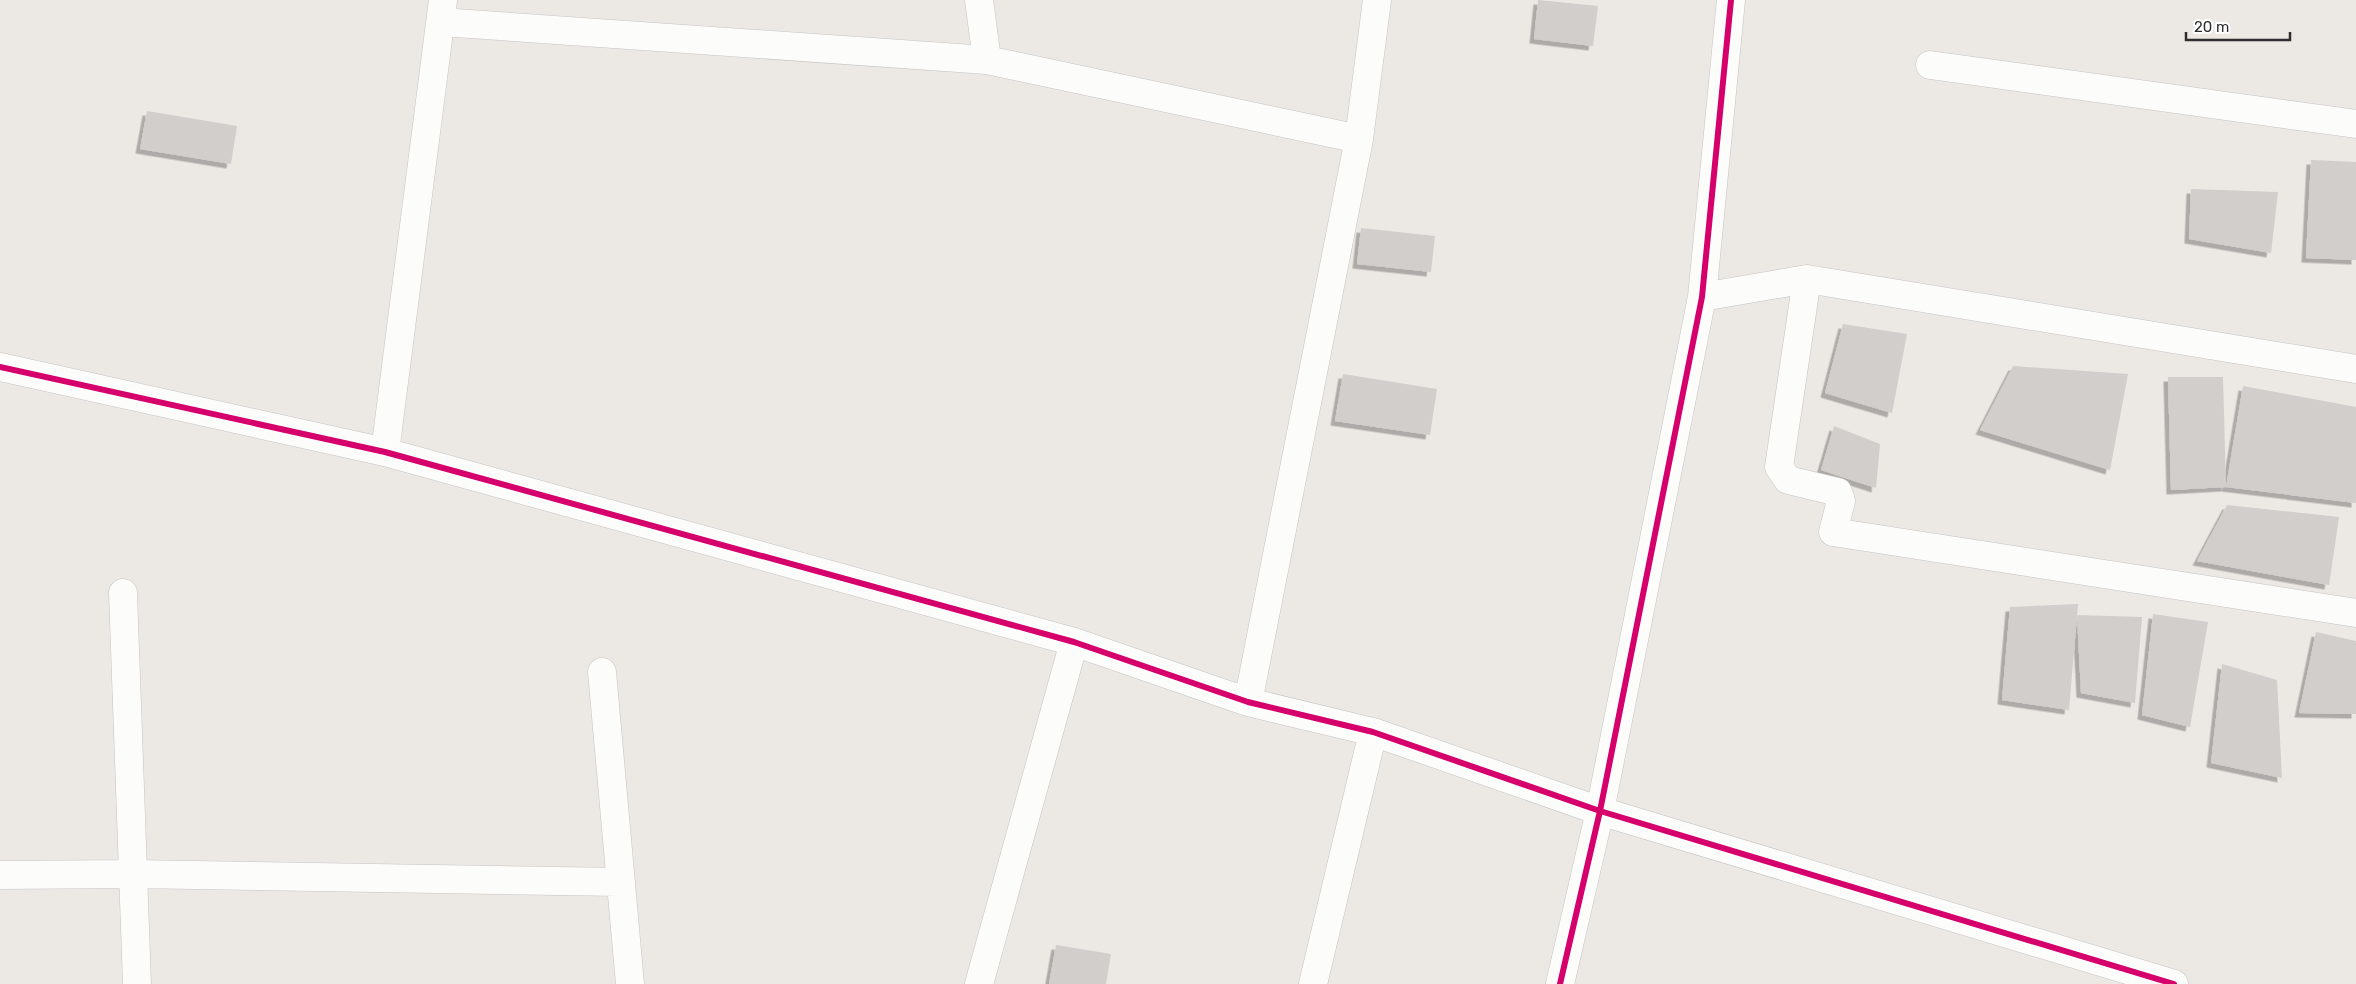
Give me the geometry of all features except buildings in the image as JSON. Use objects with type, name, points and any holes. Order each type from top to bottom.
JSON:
[{"type":"street","points":[[979,0],[987,60]]},
{"type":"street","points":[[1248,702],[1359,139],[1377,0]]},
{"type":"street","points":[[1560,984],[1600,811],[1702,297],[1731,0]]},
{"type":"street","points":[[385,452],[442,11],[987,60],[1359,139]]},
{"type":"street","points":[[1930,65],[2356,124]]},
{"type":"street","points":[[1702,297],[1807,279],[2356,368]]},
{"type":"street","points":[[1807,279],[1779,467],[1788,480],[1838,492],[1841,501],[1833,532],[2356,613]]},
{"type":"street","points":[[0,367],[385,452],[1074,642],[1248,702],[1373,732],[1600,811],[2174,984]]},
{"type":"street","points":[[123,593],[137,984]]},
{"type":"street","points":[[979,984],[1074,642]]},
{"type":"street","points":[[602,672],[630,984]]},
{"type":"street","points":[[1313,984],[1373,732]]},
{"type":"street","points":[[0,875],[132,874],[621,882]]},
{"type":"cycle path","points":[[1560,984],[1600,811],[1702,297],[1731,0]]},
{"type":"cycle path","points":[[0,367],[385,452],[1074,642],[1248,702],[1373,732],[1600,811],[2174,984]]}]
